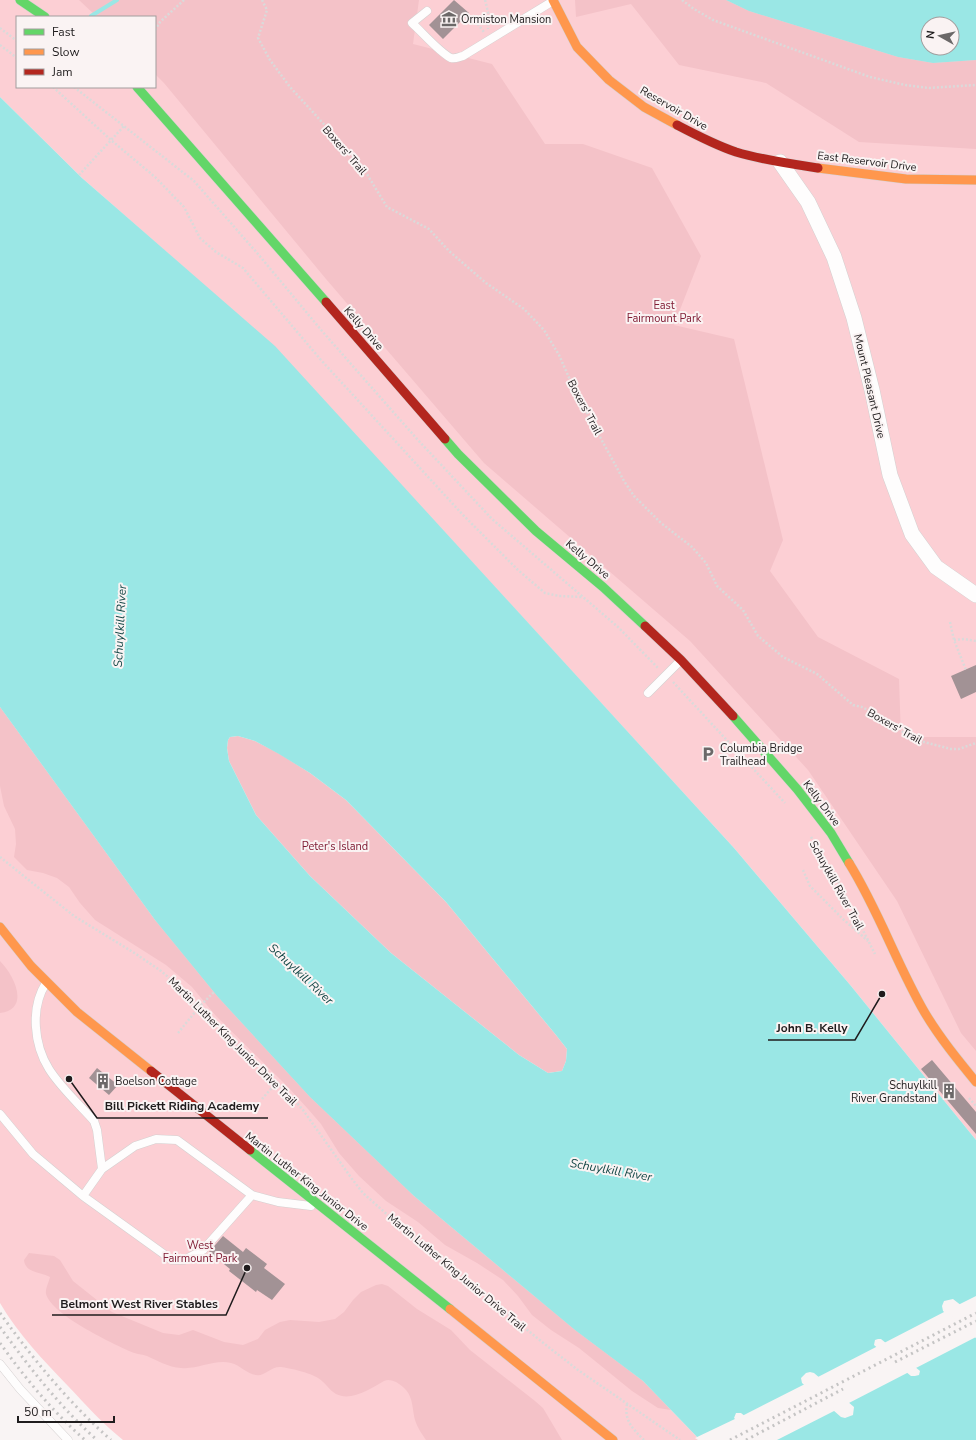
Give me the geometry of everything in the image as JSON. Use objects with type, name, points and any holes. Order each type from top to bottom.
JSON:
[{"type":"main road","points":[[20,0],[44,16]]},
{"type":"main road","name":"Reservoir Drive","points":[[553,0],[577,47],[609,80],[644,107],[703,139],[737,152],[780,162]]},
{"type":"main road","name":"Kelly Drive","points":[[138,88],[458,454],[536,531],[603,587],[681,660],[758,744],[801,794],[831,833],[868,895],[925,1014],[947,1046],[976,1082]]},
{"type":"main road","name":"East Reservoir Drive","points":[[780,162],[906,179],[976,180]]},
{"type":"main road","name":"Martin Luther King Junior Drive","points":[[0,927],[47,983],[77,1012],[120,1048],[613,1440]]},
{"type":"street","name":"Mount Pleasant Drive","points":[[780,162],[808,202],[834,256],[854,318],[872,390],[890,475],[912,534],[936,567],[976,595]]},
{"type":"lane","points":[[427,11],[412,23],[444,53],[451,58],[455,58],[463,56],[553,0]]},
{"type":"lane","points":[[648,694],[681,660]]},
{"type":"lane","points":[[47,983],[42,989],[37,1007],[37,1027],[40,1046],[49,1069],[94,1121],[97,1130],[102,1169]]},
{"type":"lane","points":[[0,1114],[33,1154],[83,1196],[172,1260],[184,1260],[203,1250],[252,1195]]},
{"type":"lane","points":[[83,1196],[102,1169],[135,1146],[156,1139],[177,1140],[252,1195],[278,1202],[320,1207]]},
{"type":"lane","points":[[0,1364],[20,1389],[68,1440]]},
{"type":"path","points":[[156,28],[160,22],[184,0]]},
{"type":"path","name":"Boxers' Trail","points":[[262,0],[267,10],[258,38],[270,60],[290,87],[362,166],[387,207],[429,229],[449,251],[486,283],[524,308],[544,330],[559,355],[576,391],[624,481],[634,496],[661,523],[692,547],[706,563],[717,586],[743,610],[758,636],[783,657],[817,674],[854,705],[862,707],[893,723],[904,733],[916,740],[951,749],[959,749],[976,743]]},
{"type":"path","points":[[485,0],[488,12],[490,38]]},
{"type":"path","points":[[682,0],[713,20],[870,77],[904,85],[929,88],[976,85]]},
{"type":"path","points":[[469,16],[472,17],[490,38]]},
{"type":"path","points":[[0,28],[16,40]]},
{"type":"path","points":[[0,45],[16,57]]},
{"type":"path","points":[[54,88],[111,140],[155,177],[184,207],[200,238],[216,252],[242,268],[322,360],[463,515],[518,570],[545,593],[559,596],[582,597]]},
{"type":"path","points":[[79,175],[124,126]]},
{"type":"path","points":[[950,622],[954,640],[966,670]]},
{"type":"path","points":[[954,640],[964,639],[976,641]]},
{"type":"path","points":[[673,682],[785,804]]},
{"type":"path","name":"Schuylkill River Trail","points":[[808,834],[835,876],[876,956]]},
{"type":"path","name":"Martin Luther King Junior Drive Trail","points":[[0,856],[74,916],[136,954],[161,971],[180,987],[287,1092],[303,1110],[336,1159],[363,1193],[402,1227],[578,1370],[680,1440]]},
{"type":"path","points":[[804,870],[810,886],[844,920],[870,943]]},
{"type":"path","points":[[178,1033],[200,1006],[214,992]]},
{"type":"path","points":[[262,1099],[276,1082]]},
{"type":"path","points":[[966,1094],[976,1106]]},
{"type":"path","points":[[627,1404],[626,1417],[636,1432],[644,1440]]},
{"type":"green space","name":"East Fairmount Park","points":[[0,0],[976,0],[976,1140],[851,986],[734,848],[275,347],[82,178],[0,97]]},
{"type":"green space","points":[[79,0],[419,0],[413,44],[492,64],[545,144],[583,144],[652,168],[701,256],[674,325],[734,339],[783,540],[770,571],[818,637],[899,679],[901,737],[976,737],[976,1051],[961,1033],[897,901],[808,770],[690,641],[484,463],[326,279],[156,75],[156,16],[96,16]]},
{"type":"green space","points":[[575,0],[726,0],[749,11],[898,57],[933,63],[976,60],[976,149],[859,142],[766,83],[679,65],[631,4],[576,17]]},
{"type":"green space","name":"West Fairmount Park","points":[[0,707],[155,920],[414,1196],[532,1294],[643,1381],[700,1440],[123,1440],[88,1407],[32,1347],[15,1326],[0,1303]]},
{"type":"green space","points":[[0,707],[155,920],[218,997],[310,1097],[414,1196],[575,1330],[643,1381],[671,1410],[658,1408],[632,1391],[579,1348],[551,1330],[532,1315],[518,1296],[503,1280],[445,1245],[418,1222],[386,1201],[359,1176],[339,1153],[321,1124],[308,1109],[287,1086],[216,1016],[192,987],[166,965],[95,920],[80,903],[69,887],[57,878],[43,873],[27,870],[14,857],[16,844],[15,829],[4,806],[0,786]]},
{"type":"green space","name":"Peter's Island","points":[[238,736],[255,741],[280,754],[310,773],[346,800],[446,902],[567,1049],[566,1061],[562,1071],[548,1073],[519,1055],[391,953],[310,876],[256,815],[229,761],[227,748],[228,740],[230,737]]},
{"type":"green space","points":[[0,961],[10,974],[17,991],[17,998],[15,1005],[9,1010],[0,1013]]},
{"type":"green space","points":[[29,1253],[54,1256],[60,1260],[73,1281],[112,1312],[163,1333],[179,1335],[193,1330],[224,1342],[243,1345],[258,1339],[265,1330],[280,1322],[290,1320],[319,1322],[335,1319],[344,1312],[361,1292],[376,1285],[382,1284],[388,1286],[417,1309],[451,1330],[470,1350],[543,1408],[562,1440],[426,1440],[416,1423],[409,1394],[402,1386],[390,1380],[384,1381],[355,1395],[342,1396],[336,1394],[315,1376],[281,1367],[274,1368],[259,1375],[250,1373],[234,1364],[225,1362],[212,1363],[193,1368],[167,1365],[147,1356],[131,1352],[70,1319],[51,1302],[46,1294],[50,1277],[30,1270],[25,1264],[24,1260]]},
{"type":"water","points":[[726,0],[976,0],[976,60],[933,63],[898,57],[749,11]]},
{"type":"water","name":"Schuylkill River","points":[[0,97],[82,178],[275,346],[734,848],[851,986],[976,1140],[976,1317],[953,1299],[944,1301],[942,1306],[943,1311],[976,1338],[976,1440],[774,1440],[741,1413],[736,1413],[734,1418],[761,1440],[700,1440],[643,1381],[575,1330],[414,1196],[310,1097],[218,997],[155,920],[0,707]],"holes":[[[238,736],[255,741],[279,754],[310,773],[346,800],[446,902],[567,1049],[566,1061],[562,1071],[548,1073],[519,1055],[391,953],[310,876],[256,815],[229,761],[227,748],[228,740],[230,737]],[[881,1339],[920,1371],[919,1375],[911,1376],[874,1345],[875,1340]],[[806,1373],[814,1373],[854,1407],[853,1415],[845,1418],[841,1417],[802,1383],[801,1378]]]},
{"type":"pier","points":[[976,1296],[976,1319],[958,1305]]},
{"type":"pier","points":[[946,1311],[976,1337],[914,1369],[884,1343]]},
{"type":"pier","points":[[878,1346],[909,1372],[847,1404],[816,1378]]},
{"type":"pier","points":[[805,1384],[836,1410],[777,1440],[771,1440],[742,1416]]},
{"type":"pier","points":[[737,1418],[763,1440],[698,1440],[695,1438]]},
{"type":"building","name":"Ormiston Mansion","points":[[454,0],[469,13],[443,39],[429,25]]},
{"type":"building","points":[[976,665],[976,692],[961,699],[951,676]]},
{"type":"building","name":"Schuylkill River Grandstand","points":[[932,1060],[976,1112],[976,1134],[921,1069]]},
{"type":"building","name":"Boelson Cottage","points":[[97,1068],[118,1085],[109,1095],[89,1078]]},
{"type":"building","points":[[223,1236],[243,1252],[246,1248],[267,1264],[264,1268],[285,1284],[272,1300],[257,1290],[256,1292],[229,1271],[230,1269],[209,1252]]},
{"type":"waterway","points":[[91,16],[117,0]]},
{"type":"railway","points":[[0,1313],[52,1380],[66,1396],[111,1440]]},
{"type":"railway","points":[[730,1440],[976,1313]]},
{"type":"railway","points":[[895,1362],[976,1321]]},
{"type":"railway","points":[[0,1327],[22,1357],[70,1414],[97,1440]]},
{"type":"railway","points":[[0,1343],[40,1394],[85,1440]]},
{"type":"railway","points":[[746,1440],[843,1389]]},
{"type":"traffic: fast","points":[[20,0],[44,16]]},
{"type":"traffic: fast","points":[[138,88],[326,302]]},
{"type":"traffic: fast","points":[[445,439],[458,454],[536,531],[603,587],[645,626]]},
{"type":"traffic: fast","points":[[733,716],[797,789],[831,833],[849,863]]},
{"type":"traffic: fast","points":[[250,1150],[450,1309]]},
{"type":"traffic: slow","points":[[553,0],[577,47],[609,80],[644,107],[677,125]]},
{"type":"traffic: slow","points":[[818,168],[906,179],[976,180]]},
{"type":"traffic: slow","points":[[849,863],[870,900],[925,1013],[943,1040],[976,1082]]},
{"type":"traffic: slow","points":[[0,927],[31,966],[77,1012],[151,1071]]},
{"type":"traffic: slow","points":[[450,1309],[613,1440]]},
{"type":"traffic: jam","points":[[677,125],[713,143],[736,152],[766,160],[818,168]]},
{"type":"traffic: jam","points":[[326,302],[445,439]]},
{"type":"traffic: jam","points":[[645,626],[681,660],[733,716]]},
{"type":"traffic: jam","points":[[151,1071],[250,1150]]},
{"type":"place","name":"Ormiston Mansion","points":[[449,19]]},
{"type":"place","name":"Columbia Bridge Trailhead","points":[[708,754]]},
{"type":"place","name":"John B. Kelly","points":[[882,994]]},
{"type":"place","name":"Bill Pickett Riding Academy","points":[[69,1079]]},
{"type":"place","name":"Boelson Cottage","points":[[103,1081]]},
{"type":"place","name":"Schuylkill River Grandstand","points":[[949,1091]]},
{"type":"place","name":"Belmont West River Stables","points":[[247,1268]]}]
